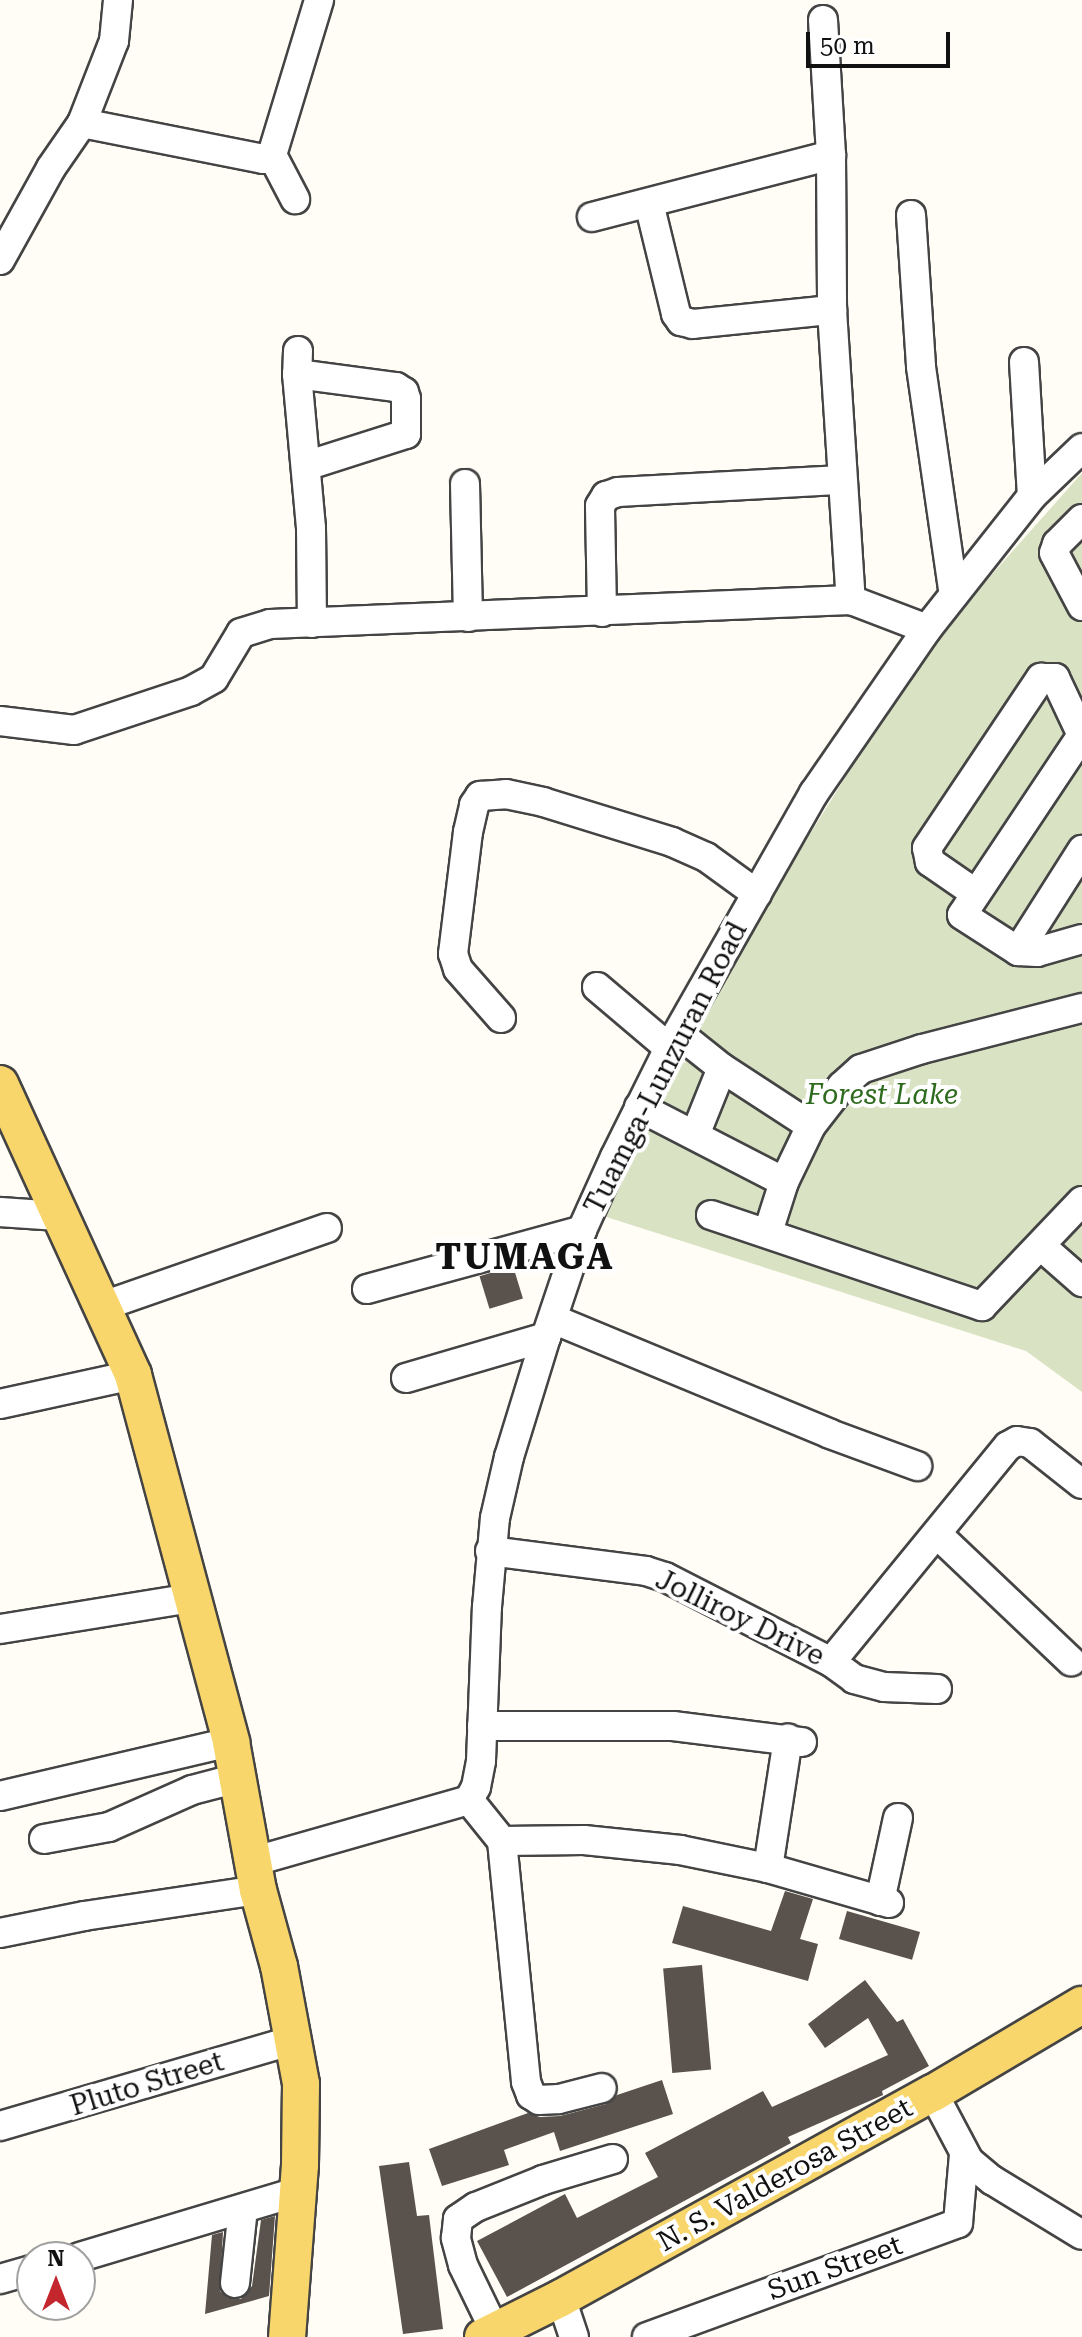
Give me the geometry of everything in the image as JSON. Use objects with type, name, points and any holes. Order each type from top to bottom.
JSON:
[{"type":"main road","points":[[0,1084],[8,1116],[103,1306],[133,1375],[231,1742],[301,2084],[287,2337]]},
{"type":"main road","name":"N. S. Valderosa Street","points":[[489,2334],[561,2298],[933,2093],[1082,2005]]},
{"type":"street","points":[[0,260],[11,208],[82,123],[114,41],[118,0]]},
{"type":"street","points":[[295,199],[272,155],[319,0]]},
{"type":"street","points":[[823,20],[831,155],[832,310],[851,600]]},
{"type":"street","points":[[82,123],[256,160],[272,155]]},
{"type":"street","points":[[592,217],[831,155]]},
{"type":"street","points":[[649,203],[676,314],[681,321],[693,324],[832,310]]},
{"type":"street","points":[[911,215],[921,367],[954,595]]},
{"type":"street","points":[[306,466],[400,438],[408,427],[404,392],[396,387],[298,362],[306,466],[311,528],[312,623]]},
{"type":"street","points":[[1024,362],[1032,496]]},
{"type":"street","name":"Tuamga-Lunzuran Road","points":[[469,1800],[481,1761],[490,1551],[509,1457],[582,1230],[674,1040],[814,793],[927,629],[1032,496],[1082,448]]},
{"type":"street","points":[[602,612],[600,506],[606,496],[618,492],[842,480]]},
{"type":"street","points":[[465,484],[468,617]]},
{"type":"street","points":[[1082,519],[1057,544],[1054,553],[1082,606]]},
{"type":"street","points":[[0,721],[74,730],[191,691],[214,678],[241,633],[270,624],[851,600],[927,629]]},
{"type":"street","points":[[975,893],[930,862],[927,848],[1041,678],[1055,678],[1082,735],[975,893],[963,910],[965,919],[1018,951],[1037,952],[1082,939]]},
{"type":"street","points":[[501,1018],[458,969],[453,954],[468,832],[474,805],[480,796],[506,794],[543,802],[672,842],[706,857],[757,894]]},
{"type":"street","points":[[1018,951],[1082,850]]},
{"type":"street","points":[[597,987],[674,1040],[811,1126]]},
{"type":"street","points":[[768,1232],[784,1182],[811,1126],[842,1086],[861,1069],[922,1049],[1082,1008]]},
{"type":"street","points":[[695,1135],[722,1068]]},
{"type":"street","points":[[639,1107],[784,1182]]},
{"type":"street","points":[[711,1215],[982,1306],[1082,1201]]},
{"type":"street","points":[[0,1212],[59,1216]]},
{"type":"street","points":[[103,1306],[327,1228]]},
{"type":"street","points":[[367,1289],[582,1230]]},
{"type":"street","points":[[1041,1246],[1082,1282]]},
{"type":"street","points":[[406,1378],[550,1328],[917,1466]]},
{"type":"street","points":[[0,1404],[133,1375]]},
{"type":"street","points":[[831,1662],[1008,1446],[1017,1441],[1030,1443],[1082,1484]]},
{"type":"street","points":[[937,1534],[1071,1661]]},
{"type":"street","name":"Jolliroy Drive","points":[[490,1551],[646,1571],[665,1577],[831,1662],[854,1679],[884,1687],[937,1689]]},
{"type":"street","points":[[0,1629],[192,1598]]},
{"type":"street","points":[[482,1726],[673,1726],[795,1741],[768,1868]]},
{"type":"street","points":[[0,1796],[231,1742]]},
{"type":"street","points":[[44,1839],[109,1827],[192,1790],[238,1778]]},
{"type":"street","points":[[0,1933],[256,1876],[469,1800],[502,1841],[526,2082],[531,2095],[539,2100],[559,2099],[602,2088]]},
{"type":"street","points":[[502,1841],[584,1840],[680,1850],[768,1868],[885,1902],[898,1818]]},
{"type":"street","name":"Pluto Street","points":[[0,2126],[294,2040]]},
{"type":"street","points":[[933,2093],[961,2150],[992,2180],[1082,2235]]},
{"type":"street","name":"Sun Street","points":[[647,2337],[958,2223],[961,2150]]},
{"type":"street","points":[[489,2334],[463,2265],[456,2238],[458,2219],[476,2207],[543,2180],[613,2159]]},
{"type":"street","points":[[96,2252],[297,2192]]},
{"type":"street","points":[[235,2283],[243,2208]]},
{"type":"street","points":[[561,2298],[574,2337]]},
{"type":"green space","name":"Forest Lake","points":[[1082,473],[1082,1392],[1026,1351],[597,1214],[686,1033],[924,651]]},
{"type":"building","points":[[513,1266],[523,1299],[489,1309],[480,1276]]},
{"type":"building","points":[[785,1891],[813,1899],[800,1939],[818,1944],[808,1981],[672,1943],[683,1906],[771,1931]]},
{"type":"building","points":[[847,1911],[920,1932],[912,1960],[839,1939]]},
{"type":"building","points":[[702,1965],[711,2070],[672,2073],[663,1968]]},
{"type":"building","points":[[865,1980],[897,2022],[903,2019],[929,2066],[882,2091],[883,2095],[788,2137],[791,2143],[507,2297],[477,2241],[565,2194],[577,2218],[658,2177],[645,2153],[763,2091],[772,2107],[888,2055],[868,2018],[825,2048],[808,2024]]},
{"type":"building","points":[[662,2080],[673,2114],[560,2151],[554,2132],[504,2150],[509,2165],[442,2186],[429,2149],[528,2113],[540,2117],[560,2116],[606,2104],[617,2095]]},
{"type":"building","points":[[409,2162],[417,2216],[429,2215],[443,2329],[403,2334],[379,2166]]},
{"type":"building","points":[[275,2216],[269,2296],[205,2314],[212,2235],[223,2232],[220,2291],[226,2297],[241,2299],[252,2286],[261,2220]]},
{"type":"district","name":"TUMAGA","points":[[525,1258]]}]
